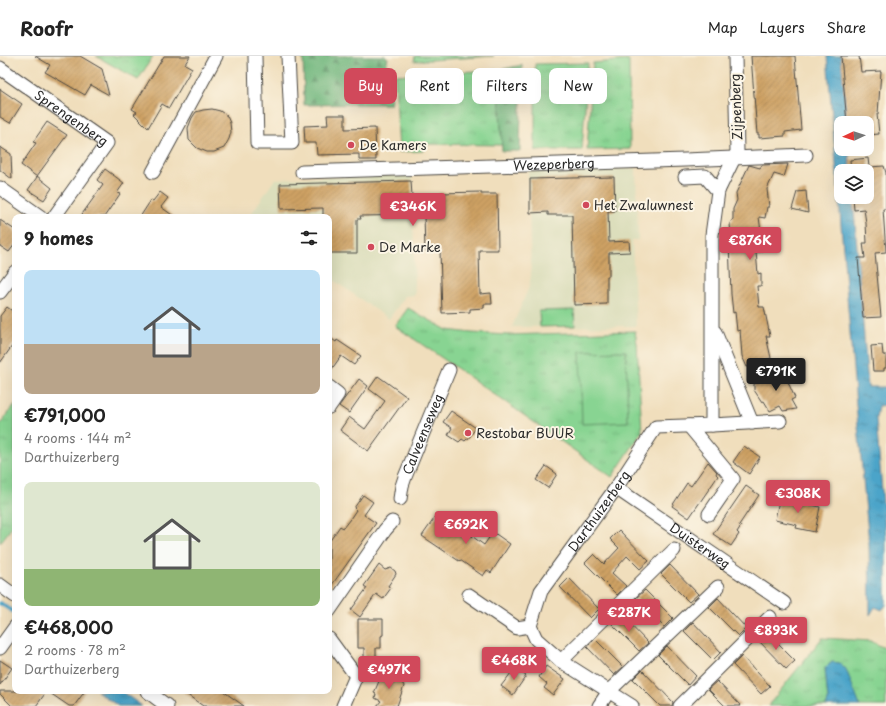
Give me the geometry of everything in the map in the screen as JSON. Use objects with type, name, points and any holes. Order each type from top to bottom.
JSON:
[{"type":"street","points":[[153,172],[216,56]]},
{"type":"street","points":[[254,56],[257,149],[292,143],[288,56]]},
{"type":"street","name":"Zijpenberg","points":[[735,56],[737,152],[735,157]]},
{"type":"street","name":"Sprengenberg","points":[[0,68],[107,143],[56,214]]},
{"type":"street","name":"Wezeperberg","points":[[302,172],[806,155]]},
{"type":"street","points":[[712,425],[712,235],[718,191],[735,157]]},
{"type":"street","points":[[685,176],[705,176],[718,191]]},
{"type":"street","points":[[0,188],[37,214]]},
{"type":"street","points":[[0,292],[12,276]]},
{"type":"street","points":[[713,326],[752,423]]},
{"type":"street","name":"Calveenseweg","points":[[400,499],[405,477],[449,370]]},
{"type":"street","points":[[332,389],[338,394],[332,403]]},
{"type":"street","name":"Darthuizerberg","points":[[530,626],[541,591],[616,488],[656,427],[780,421]]},
{"type":"street","points":[[689,426],[733,479],[709,514]]},
{"type":"street","name":"Duisterweg","points":[[616,488],[784,603]]},
{"type":"street","points":[[332,607],[392,522]]},
{"type":"street","points":[[561,661],[674,550]]},
{"type":"street","points":[[0,585],[12,594]]},
{"type":"street","points":[[599,706],[609,691],[718,587]]},
{"type":"street","points":[[469,595],[517,628],[530,626],[536,639],[561,661],[632,706]]},
{"type":"street","points":[[680,706],[770,617]]},
{"type":"street","points":[[0,648],[12,630]]},
{"type":"street","points":[[332,643],[356,676],[343,706]]},
{"type":"street","points":[[151,694],[167,706]]},
{"type":"shaded area","points":[[636,168],[638,240],[632,240],[636,326],[512,327],[529,287],[531,275],[528,171]]},
{"type":"shaded area","name":"De Marke","points":[[412,174],[415,295],[405,296],[389,319],[332,279],[332,214],[251,214],[275,179]]},
{"type":"green space","points":[[96,56],[153,56],[138,80]]},
{"type":"green space","points":[[303,56],[385,56],[388,58],[386,68],[344,68],[344,104],[391,104],[304,105]]},
{"type":"green space","points":[[415,56],[494,56],[414,61]]},
{"type":"green space","points":[[629,60],[630,149],[587,150],[590,104],[607,104],[607,68],[593,68],[593,63]]},
{"type":"green space","points":[[588,63],[588,68],[549,68],[549,104],[585,104],[582,150],[535,150],[535,104],[541,104],[541,68],[535,68],[535,64]]},
{"type":"green space","points":[[522,65],[522,68],[508,68]]},
{"type":"green space","points":[[472,71],[472,104],[500,104],[502,145],[424,144],[423,151],[399,152],[397,104],[397,75],[405,75],[405,104],[464,104],[464,72]]},
{"type":"green space","points":[[500,104],[521,104],[520,151],[502,151]]},
{"type":"green space","points":[[408,308],[447,330],[472,333],[507,335],[635,331],[642,432],[612,477],[395,326]]},
{"type":"green space","points":[[574,310],[575,326],[540,327],[539,311]]},
{"type":"green space","points":[[626,351],[628,422],[582,424],[580,352]]},
{"type":"green space","points":[[12,408],[12,527],[0,543],[0,425]]},
{"type":"green space","points":[[822,638],[871,641],[886,649],[886,706],[860,706],[840,663],[832,662],[825,668],[828,701],[826,706],[768,706]]},
{"type":"water","points":[[827,56],[841,56],[846,116],[834,116],[834,140]]},
{"type":"water","points":[[835,156],[849,156],[850,164],[836,164]]},
{"type":"water","points":[[839,204],[854,204],[868,387],[886,387],[886,405],[878,406],[876,419],[886,537],[886,605],[882,610],[875,607],[870,615],[869,543]]},
{"type":"water","points":[[832,662],[840,663],[846,669],[860,706],[826,706],[828,701],[825,668]]},
{"type":"water","points":[[101,694],[125,694],[142,706],[118,706]]},
{"type":"building","points":[[35,56],[80,56],[102,69],[109,95],[91,85],[85,95],[45,72],[50,65]]},
{"type":"building","points":[[164,56],[190,56],[185,64],[192,68],[169,108],[162,104],[148,128],[134,114],[137,112],[132,109]]},
{"type":"building","points":[[751,56],[795,56],[801,130],[785,132],[785,136],[759,138],[759,134],[757,134]]},
{"type":"building","points":[[841,56],[859,56],[861,72],[881,71],[877,114],[879,134],[874,134],[874,116],[846,116]]},
{"type":"building","points":[[0,89],[22,104],[10,123],[0,117]]},
{"type":"building","points":[[212,109],[220,111],[227,116],[230,123],[231,132],[224,148],[214,152],[207,152],[197,148],[189,140],[188,128],[196,112]]},
{"type":"building","points":[[327,115],[345,115],[345,129],[375,128],[376,160],[359,160],[359,154],[317,155],[316,143],[305,143],[304,126],[328,125]]},
{"type":"building","points":[[47,122],[67,135],[37,176],[52,188],[44,200],[28,190],[37,177],[21,165],[36,143],[33,142]]},
{"type":"building","points":[[0,147],[11,154],[12,179],[0,170]]},
{"type":"building","points":[[868,158],[869,164],[850,164],[850,160]]},
{"type":"building","points":[[788,164],[784,177],[774,174],[767,189],[769,207],[767,207],[765,218],[759,217],[762,239],[761,252],[756,252],[758,274],[761,273],[761,286],[757,286],[759,307],[764,307],[770,336],[766,336],[771,358],[747,367],[742,356],[740,330],[737,331],[731,294],[729,242],[731,237],[730,223],[733,219],[733,209],[737,200],[736,193],[749,165],[760,168],[762,165]]},
{"type":"building","points":[[884,166],[886,173],[886,209],[883,209],[886,252],[875,253],[881,317],[863,318],[858,258],[865,258],[863,243],[867,243],[866,223],[864,209],[854,210],[854,204],[874,204],[874,167]]},
{"type":"building","points":[[105,169],[124,183],[117,193],[120,194],[106,214],[82,214],[103,185],[97,180]]},
{"type":"building","points":[[614,177],[615,211],[608,211],[609,242],[629,241],[630,252],[609,253],[607,304],[574,305],[572,215],[548,215],[548,212],[530,213],[530,179]]},
{"type":"building","points":[[411,181],[412,196],[439,195],[439,193],[481,192],[481,194],[497,194],[498,250],[479,250],[480,294],[491,293],[492,304],[484,304],[484,308],[470,309],[470,312],[442,313],[440,251],[425,251],[424,215],[360,216],[361,219],[357,219],[357,253],[332,253],[332,214],[323,214],[323,208],[281,209],[280,184]]},
{"type":"building","points":[[806,191],[808,213],[792,209],[797,192]]},
{"type":"building","points":[[160,192],[168,198],[161,207],[171,214],[142,214],[151,200],[153,201]]},
{"type":"building","points":[[0,220],[12,228],[12,248],[9,252],[0,246]]},
{"type":"building","points":[[7,307],[12,311],[12,346],[0,363],[0,316]]},
{"type":"building","points":[[332,339],[336,342],[337,340],[361,356],[354,365],[341,356],[332,369]]},
{"type":"building","points":[[882,345],[883,355],[886,355],[886,368],[884,368],[884,371],[873,371],[871,346]]},
{"type":"building","points":[[783,371],[795,398],[791,400],[796,409],[783,411],[780,406],[770,411],[764,401],[762,402],[754,390],[754,384]]},
{"type":"building","points":[[378,376],[407,397],[368,451],[340,430],[349,417],[365,429],[385,401],[369,389]]},
{"type":"building","points":[[359,379],[368,386],[349,413],[339,406]]},
{"type":"building","points":[[451,411],[476,428],[465,441],[462,439],[459,442],[448,435],[452,428],[443,422]]},
{"type":"building","points":[[744,446],[760,457],[749,474],[733,462]]},
{"type":"building","points":[[708,462],[717,472],[716,474],[718,476],[689,518],[672,506],[687,483],[691,486]]},
{"type":"building","points":[[546,466],[557,474],[548,488],[536,480]]},
{"type":"building","points":[[746,486],[759,495],[739,525],[741,526],[737,532],[739,534],[731,546],[713,534]]},
{"type":"building","points":[[363,495],[373,502],[364,515],[376,523],[332,585],[332,538],[340,526],[343,528],[350,519],[356,510],[354,508]]},
{"type":"building","points":[[780,495],[794,498],[793,501],[820,507],[815,532],[796,528],[797,525],[775,520]]},
{"type":"building","points":[[436,516],[446,523],[450,517],[467,528],[465,531],[484,545],[493,532],[510,544],[491,573],[487,570],[483,576],[422,536]]},
{"type":"building","points":[[619,530],[649,561],[640,569],[627,556],[612,573],[626,586],[617,595],[585,563],[594,554],[604,564],[619,548],[610,539]]},
{"type":"building","points":[[379,565],[385,570],[391,568],[395,571],[396,574],[388,586],[391,588],[383,599],[376,594],[360,617],[351,610],[367,588],[364,586]]},
{"type":"building","points":[[670,565],[698,594],[689,602],[661,574]]},
{"type":"building","points":[[569,578],[598,608],[606,600],[609,603],[600,611],[598,610],[590,618],[560,587]]},
{"type":"building","points":[[645,590],[673,618],[664,627],[636,598]]},
{"type":"building","points":[[718,598],[746,628],[738,636],[709,607]]},
{"type":"building","points":[[620,614],[648,643],[639,651],[611,623]]},
{"type":"building","points":[[358,619],[383,619],[381,648],[376,648],[376,667],[364,667],[364,648],[358,648]]},
{"type":"building","points":[[693,622],[721,652],[713,660],[684,631]]},
{"type":"building","points":[[766,632],[795,661],[786,669],[758,640]]},
{"type":"building","points":[[595,639],[623,667],[614,675],[587,647]]},
{"type":"building","points":[[667,646],[696,676],[688,685],[658,655]]},
{"type":"building","points":[[742,656],[770,686],[761,694],[733,665]]},
{"type":"building","points":[[0,660],[12,668],[0,685]]},
{"type":"building","points":[[546,666],[565,679],[553,695],[544,688],[547,684],[539,677]]},
{"type":"building","points":[[515,668],[526,676],[513,695],[501,686]]},
{"type":"building","points":[[642,670],[673,702],[672,706],[660,706],[633,679]]},
{"type":"building","points":[[389,672],[397,674],[404,686],[397,706],[377,706],[381,701],[375,698],[376,694],[374,693],[382,674]]},
{"type":"building","points":[[717,681],[741,706],[725,706],[708,689]]},
{"type":"building","points":[[0,691],[12,691],[12,694],[45,694],[36,706],[12,706],[0,694]]},
{"type":"building","points":[[51,694],[83,694],[74,706],[69,706]]},
{"type":"building","points":[[186,694],[227,694],[244,706],[203,706]]},
{"type":"waterway","points":[[0,603],[12,611]]},
{"type":"place","name":"De Kamers","points":[[351,145]]},
{"type":"place","name":"Het Zwaluwnest","points":[[586,205]]},
{"type":"place","name":"De Marke","points":[[371,247]]},
{"type":"place","name":"Restobar BUUR","points":[[468,433]]}]
